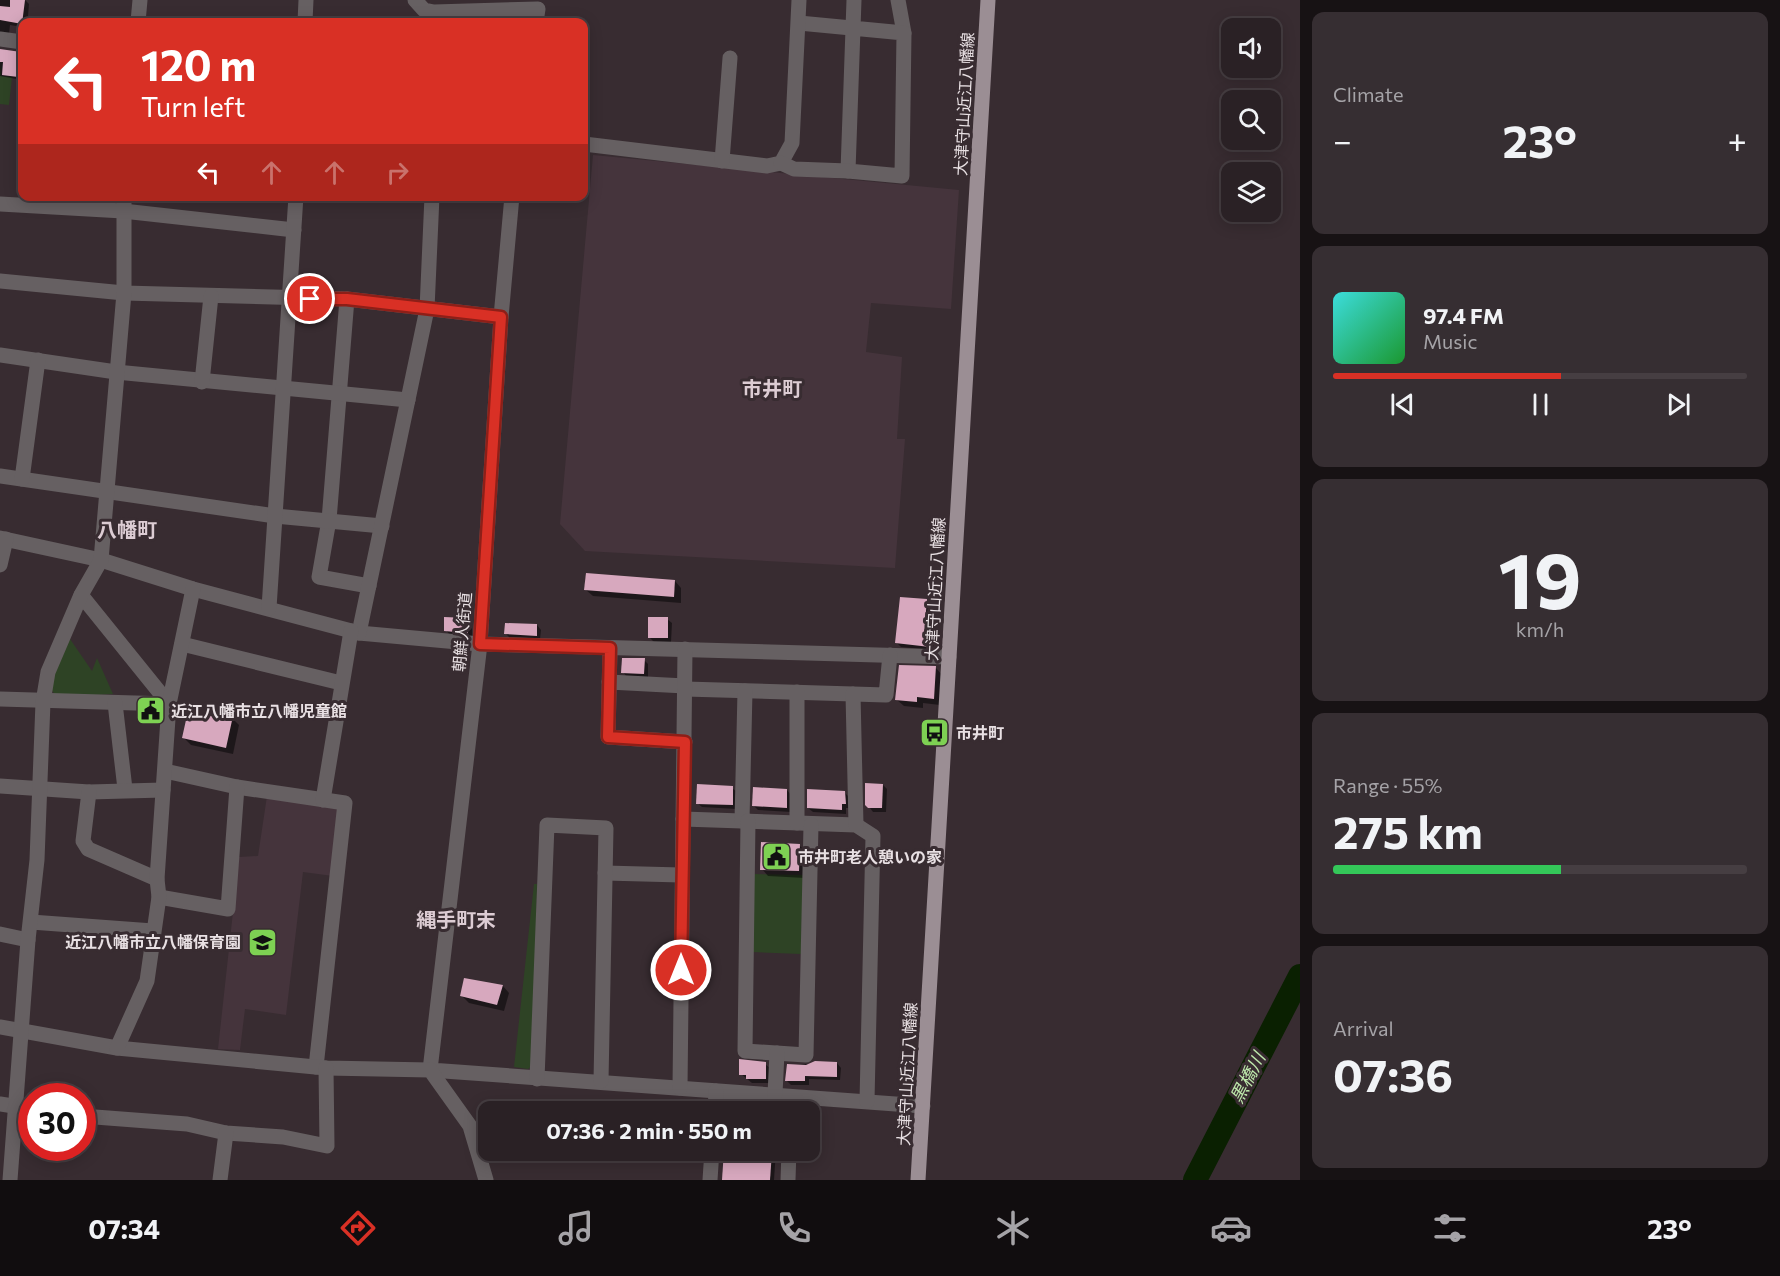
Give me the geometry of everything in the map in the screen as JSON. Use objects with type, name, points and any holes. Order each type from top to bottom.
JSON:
[{"type":"main road","name":"大津守山近江八幡線","points":[[918,1180],[988,0]]},
{"type":"street","points":[[138,18],[140,0]]},
{"type":"street","points":[[305,18],[306,0]]},
{"type":"street","points":[[415,0],[424,10],[434,12],[496,5],[538,11]]},
{"type":"street","points":[[781,163],[792,143],[794,65],[800,0]]},
{"type":"street","points":[[848,171],[854,0]]},
{"type":"street","points":[[588,144],[767,166],[781,163],[794,169],[902,176],[904,33],[898,0]]},
{"type":"street","points":[[799,24],[904,33]]},
{"type":"street","points":[[0,39],[18,41]]},
{"type":"street","points":[[722,161],[730,58]]},
{"type":"street","points":[[269,608],[296,201]]},
{"type":"street","points":[[322,800],[341,683],[369,586],[427,309],[432,201]]},
{"type":"street","name":"朝鮮人街道","points":[[430,1070],[480,644],[501,317],[512,201]]},
{"type":"street","points":[[0,204],[124,204],[294,230]]},
{"type":"street","points":[[23,1083],[22,1030],[28,940],[37,860],[43,702],[48,672],[81,595],[101,560],[105,489],[124,293],[124,204]]},
{"type":"street","points":[[0,281],[124,293],[347,299],[501,317]]},
{"type":"street","points":[[202,382],[211,296]]},
{"type":"street","points":[[347,299],[328,520],[319,577],[369,586]]},
{"type":"street","points":[[0,355],[202,382],[408,400]]},
{"type":"street","points":[[22,479],[38,360]]},
{"type":"street","points":[[0,476],[105,489],[275,516],[382,526]]},
{"type":"street","points":[[0,565],[3,539],[101,560],[193,589],[355,632],[480,644],[950,657]]},
{"type":"street","points":[[117,1048],[147,981],[159,897],[157,879],[169,704],[193,589]]},
{"type":"street","points":[[81,595],[169,704]]},
{"type":"street","points":[[182,644],[341,683]]},
{"type":"street","points":[[610,648],[608,737],[685,742]]},
{"type":"street","points":[[680,1088],[685,649]]},
{"type":"street","points":[[609,682],[746,691],[886,695],[890,655]]},
{"type":"street","points":[[746,691],[745,1051],[806,1055],[804,824],[797,692]]},
{"type":"street","points":[[853,694],[856,825]]},
{"type":"street","points":[[0,699],[169,704]]},
{"type":"street","points":[[115,703],[125,789]]},
{"type":"street","points":[[96,1117],[187,1125],[226,1133],[283,1137],[327,1146],[321,1067],[345,803],[237,787],[165,771]]},
{"type":"street","points":[[0,786],[89,792],[125,789],[163,790]]},
{"type":"street","points":[[159,897],[228,909],[237,787]]},
{"type":"street","points":[[89,792],[83,841],[88,849],[157,879]]},
{"type":"street","points":[[683,819],[856,825],[873,836],[867,1101]]},
{"type":"street","points":[[537,1079],[547,825],[606,828],[601,1081]]},
{"type":"street","points":[[605,873],[681,875]]},
{"type":"street","points":[[31,922],[153,932]]},
{"type":"street","points":[[0,934],[28,940]]},
{"type":"street","points":[[0,1027],[117,1048],[321,1067],[430,1070],[775,1094],[787,1101]]},
{"type":"street","points":[[775,1094],[777,1053]]},
{"type":"street","points":[[430,1070],[470,1126],[486,1180]]},
{"type":"street","points":[[716,1091],[716,1101]]},
{"type":"street","points":[[820,1103],[867,1101],[923,1106]]},
{"type":"street","points":[[0,1104],[18,1107]]},
{"type":"street","points":[[220,1180],[226,1133]]},
{"type":"street","points":[[10,1180],[18,1139]]},
{"type":"street","points":[[710,1180],[711,1161]]},
{"type":"street","points":[[788,1180],[789,1161]]},
{"type":"shaded area","points":[[593,155],[959,190],[951,309],[871,303],[866,352],[902,357],[897,439],[905,439],[895,568],[585,551],[560,524]]},
{"type":"shaded area","name":"近江八幡市立八幡保育園","points":[[267,796],[333,805],[340,813],[333,876],[303,872],[286,1015],[245,1009],[240,1050],[218,1049],[239,857],[258,856]]},
{"type":"green space","points":[[0,63],[1,76],[12,77],[9,105],[0,104]]},
{"type":"green space","points":[[70,639],[92,671],[97,658],[113,694],[57,697],[49,687]]},
{"type":"green space","points":[[754,874],[803,875],[801,954],[752,952]]},
{"type":"green space","points":[[534,884],[537,884],[533,1065],[528,1069],[514,1067]]},
{"type":"building","points":[[10,0],[25,0],[23,18],[18,18],[18,23],[0,20],[0,6],[10,7]]},
{"type":"building","points":[[0,49],[18,52],[18,77],[2,75],[3,62],[0,62]]},
{"type":"building","points":[[586,573],[675,580],[674,597],[584,590]]},
{"type":"building","points":[[900,597],[927,599],[925,623],[931,623],[930,647],[895,643]]},
{"type":"building","points":[[444,617],[468,618],[468,633],[444,631]]},
{"type":"building","points":[[648,617],[668,617],[668,638],[648,638]]},
{"type":"building","points":[[505,623],[537,624],[537,636],[504,634]]},
{"type":"building","points":[[622,658],[645,658],[644,674],[621,673]]},
{"type":"building","points":[[899,665],[936,666],[934,699],[917,697],[917,702],[895,700]]},
{"type":"building","points":[[188,711],[220,718],[221,714],[233,716],[226,748],[182,738]]},
{"type":"building","points":[[865,783],[883,784],[882,808],[868,808],[865,805]]},
{"type":"building","points":[[697,784],[733,786],[733,805],[696,804]]},
{"type":"building","points":[[753,787],[787,789],[787,808],[752,806]]},
{"type":"building","points":[[807,789],[845,791],[846,804],[842,804],[842,810],[807,808]]},
{"type":"building","name":"市井町老人憩いの家","points":[[761,842],[800,844],[799,871],[760,870]]},
{"type":"building","points":[[464,978],[503,985],[497,1005],[460,996]]},
{"type":"building","points":[[739,1059],[766,1062],[766,1079],[746,1079],[746,1075],[739,1075]]},
{"type":"building","points":[[815,1061],[837,1062],[837,1077],[805,1076],[805,1081],[785,1081],[787,1064],[806,1065]]},
{"type":"building","points":[[723,1161],[771,1161],[770,1180],[722,1180]]},
{"type":"waterway","name":"黒橋川","points":[[1195,1180],[1300,976]]},
{"type":"place","name":"近江八幡市立八幡児童館","points":[[150,711]]},
{"type":"place","name":"市井町","points":[[935,733]]},
{"type":"place","name":"市井町老人憩いの家","points":[[777,857]]},
{"type":"place","name":"近江八幡市立八幡保育園","points":[[262,942]]},
{"type":"district","name":"市井町","points":[[772,389]]},
{"type":"district","name":"八幡町","points":[[127,530]]},
{"type":"district","name":"縄手町末","points":[[456,920]]},
{"type":"route","points":[[310,299],[347,299],[501,317],[480,644],[610,648],[608,737],[685,742],[681,970]]}]
